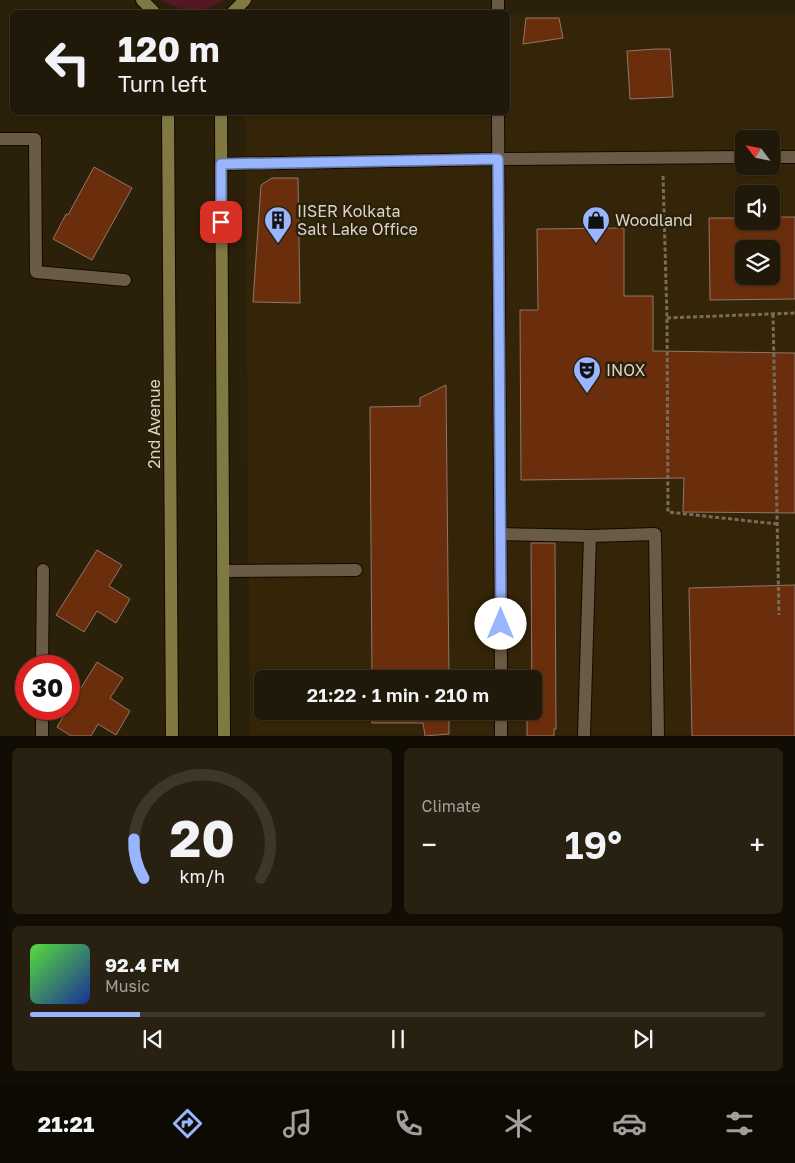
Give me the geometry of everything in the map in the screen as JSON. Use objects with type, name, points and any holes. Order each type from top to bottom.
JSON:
[{"type":"street","points":[[142,0],[152,10]]},
{"type":"street","points":[[235,10],[245,0]]},
{"type":"street","name":"2nd Avenue","points":[[168,115],[172,736]]},
{"type":"street","points":[[221,115],[224,736]]},
{"type":"street","points":[[498,115],[501,670]]},
{"type":"street","points":[[0,139],[35,139],[36,272],[125,280]]},
{"type":"street","points":[[221,164],[735,157]]},
{"type":"street","points":[[780,157],[795,157]]},
{"type":"street","points":[[500,534],[590,536],[655,534],[658,736]]},
{"type":"street","points":[[584,736],[590,536]]},
{"type":"street","points":[[42,655],[43,570]]},
{"type":"street","points":[[223,571],[356,570]]},
{"type":"street","points":[[42,720],[42,736]]},
{"type":"street","points":[[501,720],[501,736]]},
{"type":"path","points":[[663,158],[667,318],[668,512],[777,524]]},
{"type":"path","points":[[667,318],[795,313]]},
{"type":"path","points":[[773,314],[779,615]]},
{"type":"shaded area","points":[[161,0],[224,0],[200,10],[185,10]]},
{"type":"shaded area","points":[[510,15],[795,15],[795,735],[250,735],[245,115],[510,115]]},
{"type":"building","points":[[526,18],[559,18],[563,38],[523,44]]},
{"type":"building","points":[[670,49],[673,97],[630,99],[627,51]]},
{"type":"building","points":[[94,167],[132,188],[92,260],[53,239]]},
{"type":"building","name":"IISER Kolkata Salt Lake Office","points":[[272,178],[298,178],[300,303],[253,302],[261,185]]},
{"type":"building","points":[[780,217],[795,217],[795,299],[710,300],[709,218],[735,218],[735,230],[780,230]]},
{"type":"building","points":[[624,228],[624,296],[653,296],[653,351],[795,353],[795,513],[683,512],[684,478],[521,480],[520,310],[538,310],[537,229]]},
{"type":"building","points":[[446,385],[449,670],[372,670],[370,407],[420,406],[420,398]]},
{"type":"building","points":[[531,543],[555,543],[556,729],[554,729],[554,736],[527,736],[527,720],[542,720],[542,670],[532,670]]},
{"type":"building","points":[[97,550],[122,565],[109,586],[130,599],[116,623],[97,611],[84,632],[56,615]]},
{"type":"building","points":[[795,585],[795,736],[692,736],[689,588]]},
{"type":"building","points":[[97,662],[123,678],[110,698],[130,711],[116,735],[98,724],[91,736],[71,736],[57,727],[61,720],[80,720],[80,690]]},
{"type":"building","points":[[372,720],[449,720],[449,734],[425,736],[423,723],[372,723]]},
{"type":"place","name":"IISER Kolkata Salt Lake Office","points":[[278,244]]},
{"type":"place","name":"Woodland","points":[[596,244]]},
{"type":"place","name":"INOX","points":[[587,394]]},
{"type":"route","points":[[221,222],[221,164],[498,159],[501,624]]}]
